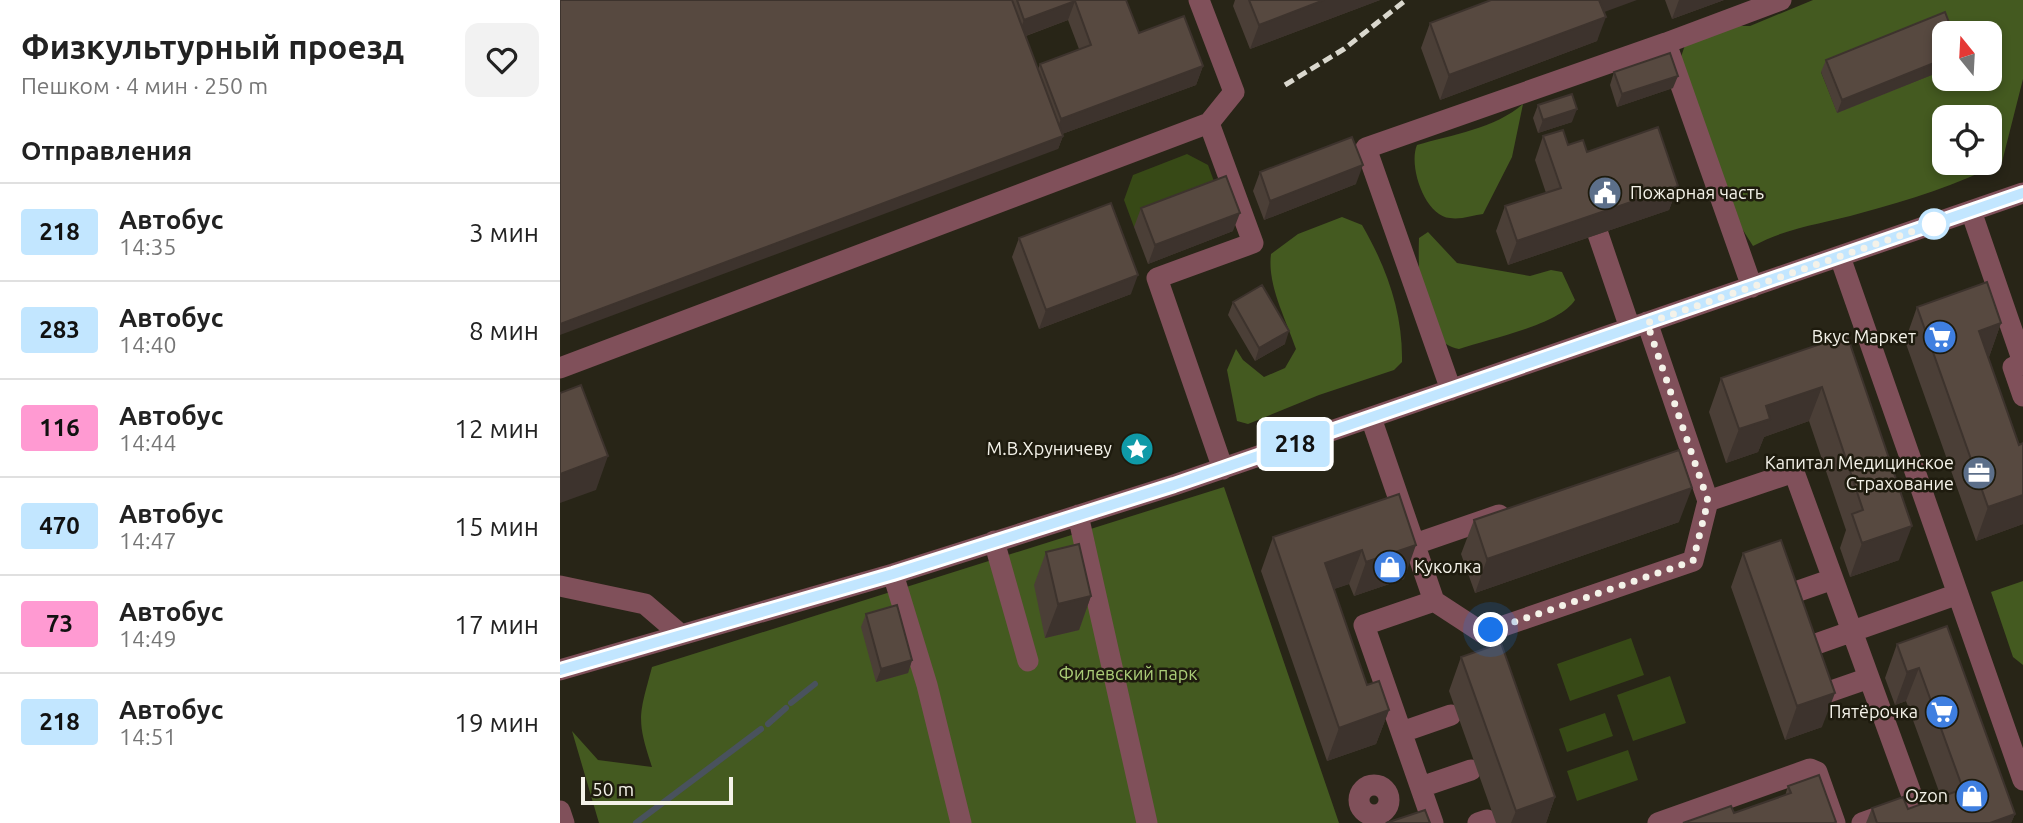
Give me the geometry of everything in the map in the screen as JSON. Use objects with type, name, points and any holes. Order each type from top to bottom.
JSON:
[{"type":"street","points":[[560,368],[1209,123],[1234,92],[1199,0]]},
{"type":"street","points":[[1451,390],[1366,148],[1781,0]]},
{"type":"street","points":[[1666,43],[1752,287]]},
{"type":"street","points":[[1209,123],[1253,243],[1157,278],[1223,469]]},
{"type":"street","points":[[560,670],[893,574],[1223,469],[2023,193]]},
{"type":"street","points":[[1971,211],[2023,363],[2013,367],[2023,396]]},
{"type":"street","points":[[1371,418],[1434,601],[1483,633],[1693,561],[1708,501],[1690,449],[1639,325],[1598,234]]},
{"type":"street","points":[[1840,257],[2023,780]]},
{"type":"street","points":[[1664,458],[1690,449]]},
{"type":"street","points":[[1708,501],[1794,472],[1915,804],[1862,823]]},
{"type":"street","points":[[1415,544],[1520,508]]},
{"type":"street","points":[[1078,515],[1147,823]]},
{"type":"street","points":[[994,541],[1028,661]]},
{"type":"street","points":[[893,574],[927,685],[961,823]]},
{"type":"street","points":[[1784,596],[1833,579]]},
{"type":"street","points":[[560,586],[645,604],[681,635]]},
{"type":"street","points":[[1802,649],[1958,594]]},
{"type":"street","points":[[1433,823],[1364,625],[1434,601]]},
{"type":"street","points":[[1820,695],[1869,678]]},
{"type":"street","points":[[1402,733],[1451,715]]},
{"type":"street","points":[[1658,823],[1810,769],[1817,772],[1835,823]]},
{"type":"street","points":[[1388,795],[1471,770]]},
{"type":"street","points":[[560,811],[564,823]]},
{"type":"green space","points":[[1813,0],[2023,0],[2023,79],[2002,162],[2002,105],[1932,105],[1932,175],[1974,175],[1879,208],[1793,230],[1753,246],[1729,208],[1680,60],[1687,39],[1727,26],[1750,26]]},
{"type":"green space","points":[[1523,104],[1512,157],[1483,214],[1450,218],[1433,209],[1426,200],[1417,177],[1417,145],[1487,125]]},
{"type":"green space","points":[[1187,154],[1208,165],[1219,195],[1134,227],[1124,200],[1133,175]]},
{"type":"green space","points":[[1342,217],[1362,225],[1386,274],[1400,326],[1402,362],[1394,370],[1319,395],[1248,424],[1237,421],[1227,370],[1236,349],[1243,360],[1264,377],[1285,368],[1296,349],[1278,302],[1272,278],[1271,254],[1298,234]]},
{"type":"green space","points":[[1428,232],[1457,263],[1530,276],[1551,270],[1562,272],[1575,300],[1554,317],[1522,330],[1459,349],[1445,343],[1435,333],[1428,319],[1420,286],[1419,238]]},
{"type":"green space","name":"Филевский парк","points":[[1224,487],[1339,823],[599,823],[572,731],[598,760],[652,767],[643,738],[641,717],[652,667]]},
{"type":"green space","points":[[2023,581],[2023,665],[2013,657],[1991,592]]},
{"type":"green space","points":[[1631,638],[1644,675],[1570,701],[1557,664]]},
{"type":"green space","points":[[1670,676],[1686,723],[1633,741],[1617,695]]},
{"type":"green space","points":[[1605,713],[1613,736],[1567,752],[1559,729]]},
{"type":"green space","points":[[1628,750],[1638,780],[1577,801],[1567,771]]},
{"type":"building","points":[[560,0],[1012,0],[1063,136],[560,324]]},
{"type":"building","points":[[1017,0],[1126,0],[1139,33],[1184,16],[1203,66],[1061,119],[1040,64],[1091,45],[1075,1],[1024,20]]},
{"type":"building","points":[[1249,0],[1324,0],[1259,25]]},
{"type":"building","points":[[1491,0],[1599,0],[1606,17],[1449,75],[1430,23]]},
{"type":"building","points":[[1945,12],[1948,21],[1932,21],[1932,64],[1842,100],[1826,60]]},
{"type":"building","points":[[1670,53],[1678,76],[1622,94],[1614,72]]},
{"type":"building","points":[[1572,94],[1577,109],[1543,120],[1538,105]]},
{"type":"building","points":[[1658,127],[1678,186],[1517,241],[1505,206],[1561,188],[1543,136],[1563,130],[1568,145],[1583,140],[1587,152]]},
{"type":"building","points":[[1352,137],[1363,165],[1270,201],[1260,172]]},
{"type":"building","points":[[1226,176],[1240,213],[1155,245],[1141,208]]},
{"type":"building","points":[[1111,203],[1138,275],[1046,310],[1019,238]]},
{"type":"building","points":[[1987,282],[2001,323],[1979,331],[2019,445],[2023,443],[2023,495],[1988,507],[1917,307]]},
{"type":"building","points":[[1262,285],[1289,331],[1259,348],[1233,302]]},
{"type":"building","points":[[1847,335],[1912,526],[1862,543],[1852,514],[1863,510],[1822,387],[1766,406],[1770,419],[1739,429],[1721,378]]},
{"type":"building","points":[[581,385],[608,456],[560,474],[560,393]]},
{"type":"building","points":[[1679,450],[1692,488],[1487,559],[1474,520]]},
{"type":"building","points":[[1399,494],[1416,545],[1366,562],[1362,550],[1325,563],[1367,685],[1379,681],[1389,710],[1339,728],[1273,537]]},
{"type":"building","points":[[1781,540],[1835,693],[1797,706],[1743,553]]},
{"type":"building","points":[[1079,544],[1091,596],[1058,604],[1046,552]]},
{"type":"building","points":[[897,605],[912,660],[881,669],[866,614]]},
{"type":"building","points":[[1947,626],[2015,814],[1990,823],[1877,823],[1872,808],[1903,797],[1908,809],[1963,789],[1919,668],[1907,672],[1897,644]]},
{"type":"building","points":[[1501,643],[1555,797],[1516,811],[1461,657]]},
{"type":"building","points":[[1819,775],[1836,822],[1834,823],[1683,823],[1731,806],[1734,813],[1791,793],[1788,786]]},
{"type":"building","points":[[1425,810],[1430,823],[1386,823]]},
{"type":"waterway","points":[[791,703],[815,684]]},
{"type":"waterway","points":[[768,724],[786,708]]},
{"type":"waterway","points":[[636,823],[761,729]]},
{"type":"railway","points":[[1285,85],[1344,49],[1406,0]]},
{"type":"bus line","name":"218","points":[[560,670],[893,574],[1174,485],[2023,193]]},
{"type":"place","name":"Пожарная часть","points":[[1605,193]]},
{"type":"place","name":"Вкус Маркет","points":[[1940,337]]},
{"type":"place","name":"М.В.Хруничеву","points":[[1137,449]]},
{"type":"place","name":"Капитал Медицинское Страхование","points":[[1979,473]]},
{"type":"place","name":"Куколка","points":[[1390,567]]},
{"type":"place","name":"Пятёрочка","points":[[1942,712]]},
{"type":"place","name":"Ozon","points":[[1972,796]]},
{"type":"route","points":[[1491,630],[1693,561],[1708,501],[1647,323],[1934,224]]}]
